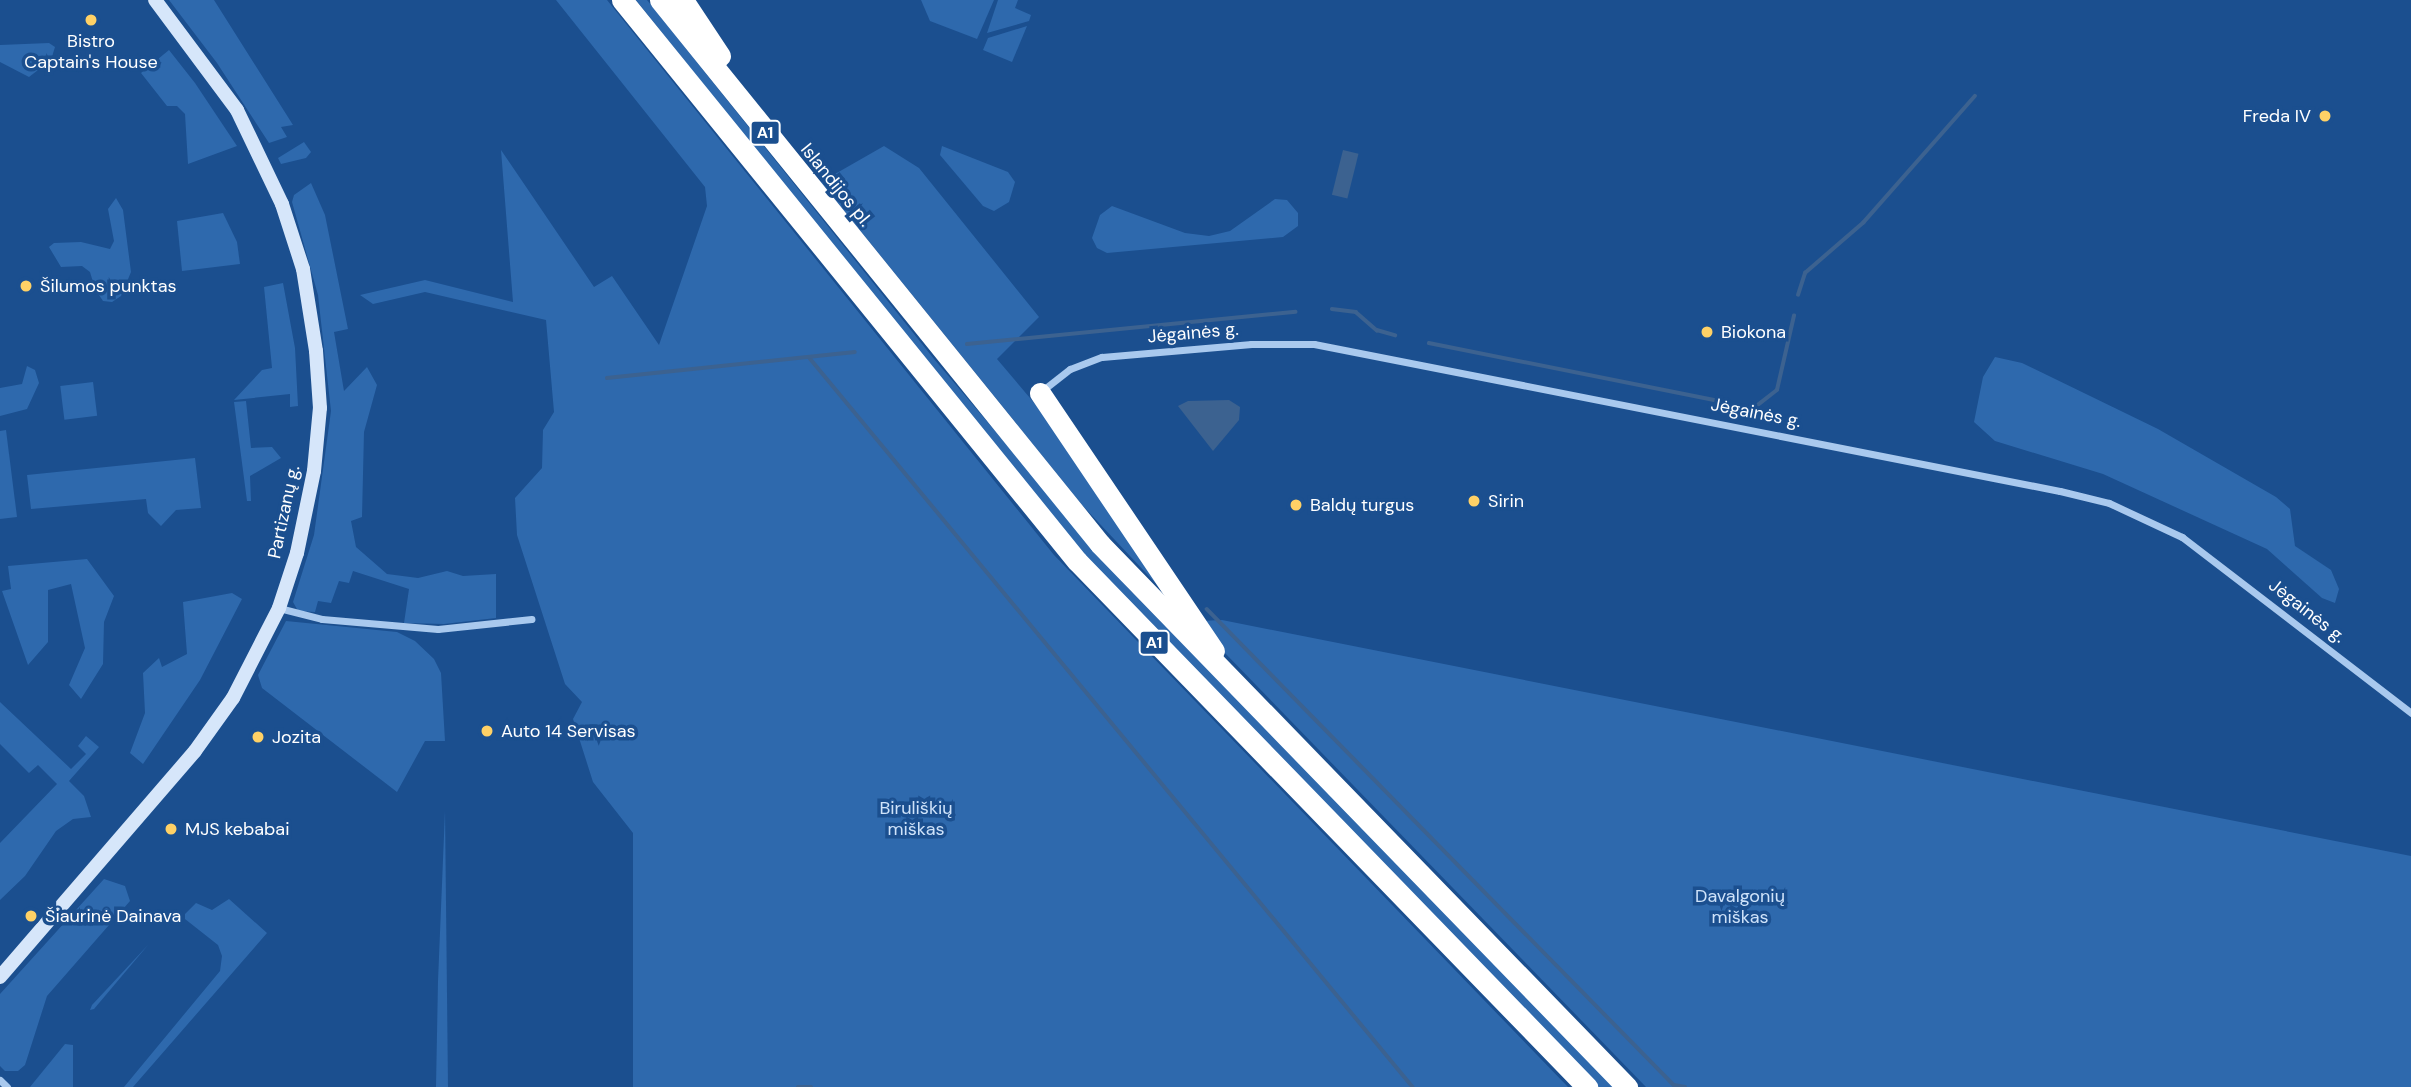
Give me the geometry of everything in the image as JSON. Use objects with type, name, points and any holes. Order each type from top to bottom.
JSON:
[{"type":"highway","name":"A1","points":[[622,0],[1077,561],[1587,1087]]},
{"type":"highway","name":"Islandijos pl.","points":[[660,0],[872,266],[1100,544],[1240,691]]},
{"type":"highway","points":[[683,0],[792,166]]},
{"type":"highway","points":[[1040,393],[1240,691]]},
{"type":"highway","name":"A1","points":[[1240,691],[1627,1087]]},
{"type":"street","name":"Partizanų g.","points":[[0,977],[208,734],[243,682],[279,608],[307,512],[320,408],[303,269],[280,197],[254,139],[155,0]]},
{"type":"street","name":"Jėgainės g.","points":[[1040,393],[1070,369],[1102,357],[1251,344],[1314,344],[2060,491],[2109,503],[2182,537],[2411,713]]},
{"type":"street","points":[[279,608],[322,619],[438,629],[531,619]]},
{"type":"street","points":[[0,1080],[7,1087]]},
{"type":"green space","points":[[169,0],[214,0],[293,125],[281,127],[287,137],[269,143],[217,63]]},
{"type":"green space","name":"Biruliškių miškas","points":[[556,0],[607,0],[1054,555],[1568,1087],[633,1087],[633,833],[593,782],[573,719],[582,702],[565,684],[517,535],[515,498],[542,468],[543,430],[554,412],[546,320],[425,292],[373,304],[360,295],[425,280],[513,302],[501,150],[594,287],[612,276],[659,345],[707,206],[705,187]]},
{"type":"green space","points":[[636,0],[647,0],[934,359],[1129,589],[1616,1087],[1597,1087],[1063,533]]},
{"type":"green space","points":[[921,0],[994,0],[977,39],[930,21]]},
{"type":"green space","points":[[998,0],[1018,0],[1015,8],[1031,15],[1029,21],[987,33]]},
{"type":"green space","points":[[1027,26],[1012,62],[983,50],[988,38]]},
{"type":"green space","points":[[49,43],[55,47],[51,60],[29,77],[0,62],[0,45]]},
{"type":"green space","points":[[169,50],[195,83],[237,146],[188,164],[185,114],[177,106],[167,106],[141,73]]},
{"type":"green space","points":[[304,142],[311,152],[306,158],[281,164],[278,158]]},
{"type":"green space","points":[[884,146],[919,168],[1039,317],[997,359],[1041,411],[1177,606],[1083,506],[821,182]]},
{"type":"green space","points":[[942,146],[1008,172],[1015,182],[1009,202],[994,211],[983,206],[940,155]]},
{"type":"green space","points":[[311,183],[325,215],[348,329],[334,332],[344,391],[367,367],[377,385],[364,432],[362,517],[351,521],[356,547],[387,574],[418,578],[447,571],[463,576],[496,574],[496,618],[444,624],[404,623],[409,589],[353,571],[349,583],[339,581],[331,603],[318,601],[315,612],[298,611],[293,602],[314,535],[331,411],[318,295],[292,202],[294,195]]},
{"type":"green space","points":[[116,198],[123,210],[131,272],[121,296],[112,302],[103,301],[95,289],[90,272],[82,266],[61,267],[49,247],[54,243],[81,242],[110,249],[114,241],[108,209]]},
{"type":"green space","points":[[1275,199],[1287,200],[1298,213],[1298,226],[1283,237],[1107,253],[1097,248],[1092,238],[1100,215],[1112,206],[1185,233],[1209,236],[1230,231]]},
{"type":"green space","points":[[223,213],[237,242],[240,264],[182,271],[177,221]]},
{"type":"green space","points":[[283,283],[295,348],[298,406],[290,407],[290,394],[234,400],[262,370],[272,368],[264,287]]},
{"type":"green space","points":[[1995,357],[2022,363],[2158,429],[2276,497],[2290,509],[2295,546],[2331,570],[2339,589],[2335,603],[2322,598],[2267,549],[2103,474],[1995,441],[1974,422],[1983,377]]},
{"type":"green space","points":[[27,366],[35,370],[39,383],[27,409],[0,416],[0,388],[22,384]]},
{"type":"green space","points":[[93,382],[97,416],[64,420],[60,386]]},
{"type":"green space","points":[[246,401],[251,448],[272,447],[281,458],[250,476],[251,501],[247,501],[234,402]]},
{"type":"green space","points":[[6,430],[17,517],[0,519],[0,431]]},
{"type":"green space","points":[[195,458],[201,508],[176,510],[161,526],[148,513],[146,499],[31,509],[27,475]]},
{"type":"green space","points":[[87,559],[114,596],[104,622],[103,664],[81,699],[69,685],[85,648],[71,584],[48,590],[48,642],[28,665],[2,591],[11,589],[8,566]]},
{"type":"green space","points":[[232,593],[242,599],[200,680],[143,764],[130,753],[145,713],[143,673],[159,658],[162,667],[187,654],[183,602]]},
{"type":"green space","name":"Davalgonių miškas","points":[[1222,620],[2411,856],[2411,1087],[1646,1087],[1223,651],[1200,621]]},
{"type":"green space","points":[[286,621],[397,632],[415,641],[434,659],[441,673],[445,741],[425,741],[397,792],[262,688],[258,675]]},
{"type":"green space","points":[[0,702],[71,769],[86,754],[78,746],[86,736],[99,747],[69,781],[84,796],[91,817],[73,819],[56,831],[25,876],[0,900],[0,843],[57,784],[38,765],[29,773],[0,744]]},
{"type":"green space","points":[[445,811],[448,1087],[436,1087],[438,981]]},
{"type":"green space","points":[[104,879],[125,886],[130,901],[47,996],[25,1065],[18,1071],[5,1071],[0,1066],[0,994]]},
{"type":"green space","points":[[229,899],[267,933],[133,1087],[124,1087],[220,971],[222,956],[218,945],[185,919],[185,914],[196,903],[212,910]]},
{"type":"green space","points":[[148,945],[94,1009],[90,1010],[92,1005]]},
{"type":"green space","points":[[65,1044],[73,1045],[73,1087],[30,1087]]},
{"type":"shaded area","points":[[1343,150],[1359,154],[1347,199],[1332,195]]},
{"type":"shaded area","points":[[1229,400],[1240,407],[1239,420],[1213,451],[1178,406],[1188,401]]},
{"type":"waterway","points":[[1798,295],[1805,273],[1863,223],[1975,96]]},
{"type":"waterway","points":[[1332,309],[1356,312],[1377,330],[1395,335]]},
{"type":"waterway","points":[[967,344],[1295,312]]},
{"type":"waterway","points":[[1754,408],[1777,390],[1794,316]]},
{"type":"waterway","points":[[1429,343],[1725,402]]},
{"type":"waterway","points":[[607,378],[855,352]]},
{"type":"waterway","points":[[809,357],[1413,1087]]},
{"type":"waterway","points":[[1207,609],[1674,1085],[1685,1087]]},
{"type":"waterway","points":[[798,1087],[811,1087]]},
{"type":"place","name":"Bistro Captain's House","points":[[91,20]]},
{"type":"place","name":"Freda IV","points":[[2325,116]]},
{"type":"place","name":"Šilumos punktas","points":[[26,286]]},
{"type":"place","name":"Biokona","points":[[1707,332]]},
{"type":"place","name":"Sirin","points":[[1474,501]]},
{"type":"place","name":"Baldų turgus","points":[[1296,505]]},
{"type":"place","name":"Auto 14 Servisas","points":[[487,731]]},
{"type":"place","name":"Jozita","points":[[258,737]]},
{"type":"place","name":"MJS kebabai","points":[[171,829]]},
{"type":"place","name":"Šiaurinė Dainava","points":[[31,916]]}]
